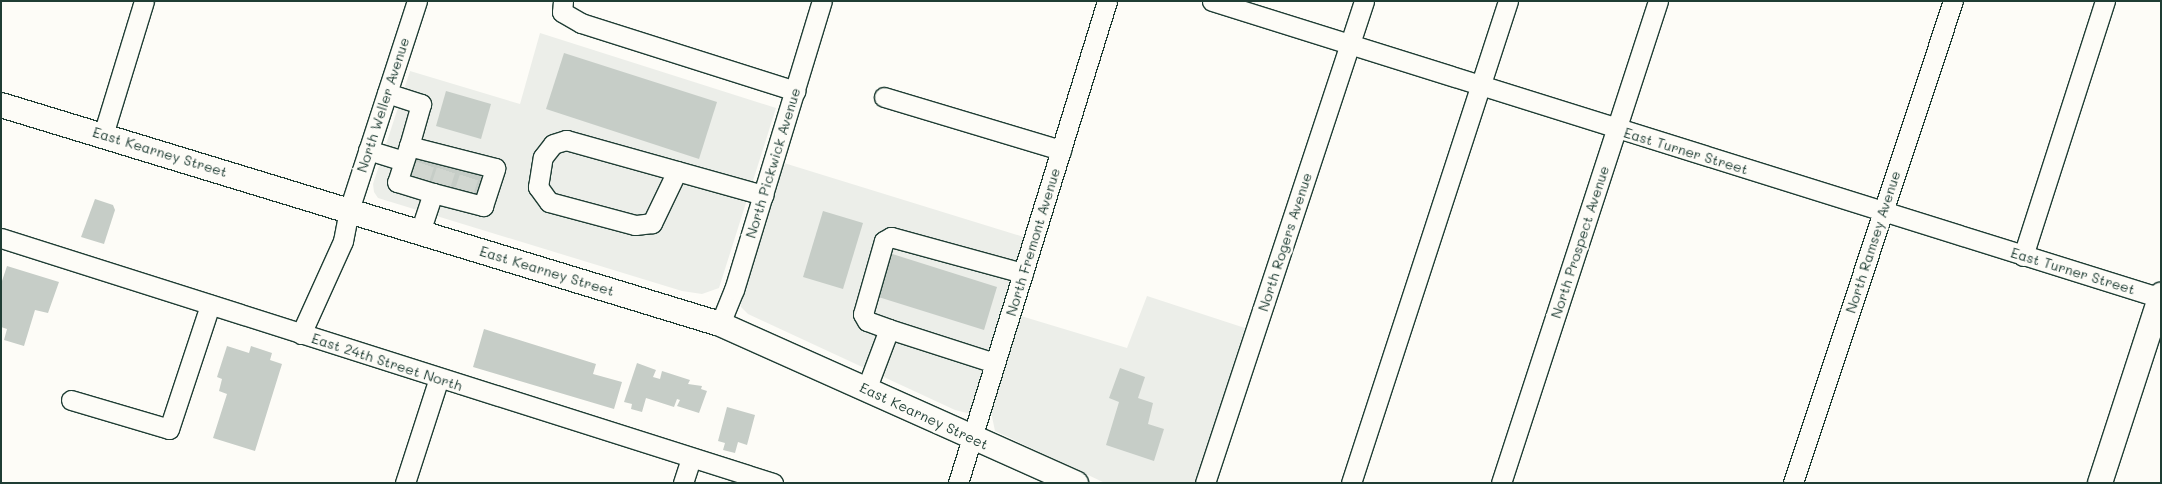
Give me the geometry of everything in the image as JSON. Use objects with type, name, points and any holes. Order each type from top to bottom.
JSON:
[{"type":"main road","name":"East Kearney Street","points":[[1,105],[720,324],[972,439],[1051,478],[1076,483]]},
{"type":"main road","points":[[2100,483],[2160,297]]},
{"type":"street","points":[[103,135],[144,1]]},
{"type":"street","name":"North Weller Avenue","points":[[301,334],[343,241],[349,210],[417,1]]},
{"type":"street","points":[[563,1],[562,12],[581,23],[795,91]]},
{"type":"street","name":"North Fremont Avenue","points":[[958,483],[1107,1]]},
{"type":"street","name":"East Turner Street","points":[[1212,1],[1350,43],[1617,130],[1882,213],[2160,297]]},
{"type":"street","name":"North Rogers Avenue","points":[[1205,483],[1364,1]]},
{"type":"street","points":[[1351,483],[1508,1]]},
{"type":"street","name":"North Prospect Avenue","points":[[1501,483],[1658,1]]},
{"type":"street","name":"North Ramsey Avenue","points":[[1793,483],[1952,1]]},
{"type":"street","points":[[2023,256],[2105,1]]},
{"type":"street","name":"North Pickwick Avenue","points":[[720,324],[795,91],[818,2]]},
{"type":"street","points":[[368,150],[406,153],[427,155],[471,168],[494,168],[483,206],[430,189],[397,182],[406,153],[421,104],[387,93]]},
{"type":"street","points":[[884,97],[1061,150]]},
{"type":"street","points":[[677,171],[652,223],[635,224],[549,202],[538,187],[543,157],[552,144],[566,140],[763,195]]},
{"type":"street","points":[[420,232],[430,189]]},
{"type":"street","points":[[995,363],[867,321],[863,314],[879,252],[884,241],[891,237],[1023,273]]},
{"type":"street","name":"East 24th Street North","points":[[1,238],[773,483]]},
{"type":"street","points":[[71,400],[169,429],[210,305]]},
{"type":"street","points":[[866,390],[889,329]]},
{"type":"street","points":[[405,483],[439,378]]},
{"type":"street","points":[[683,483],[691,458]]},
{"type":"shaded area","points":[[540,33],[776,108],[719,288],[702,294],[682,291],[378,198],[374,192],[373,184],[410,71],[520,104]]},
{"type":"shaded area","points":[[784,163],[1027,238],[971,414],[955,410],[748,314],[741,307],[742,287]]},
{"type":"shaded area","points":[[1147,296],[1245,328],[1196,483],[1105,483],[995,431],[991,412],[1021,316],[1127,348]]},
{"type":"building","points":[[564,53],[717,102],[699,159],[546,109]]},
{"type":"building","points":[[446,91],[491,104],[481,139],[436,126]]},
{"type":"building","points":[[413,156],[485,177],[478,199],[406,179]]},
{"type":"building","points":[[95,199],[113,205],[115,210],[104,244],[81,237]]},
{"type":"building","points":[[823,211],[863,223],[843,289],[803,277]]},
{"type":"building","points":[[886,252],[997,287],[984,330],[872,295]]},
{"type":"building","points":[[7,266],[59,282],[48,313],[35,310],[24,346],[4,340],[7,329],[1,327],[1,284]]},
{"type":"building","points":[[484,329],[596,364],[593,374],[622,382],[614,409],[473,367]]},
{"type":"building","points":[[227,346],[249,353],[251,346],[272,353],[270,360],[282,364],[255,451],[213,438],[227,394],[219,391],[222,379],[217,377]]},
{"type":"building","points":[[637,363],[656,370],[653,377],[660,379],[662,371],[690,380],[688,384],[702,386],[701,389],[707,391],[699,413],[677,406],[680,400],[677,399],[674,407],[646,398],[642,412],[631,409],[632,404],[624,402]]},
{"type":"building","points":[[1120,368],[1145,377],[1138,398],[1153,403],[1148,424],[1164,429],[1154,461],[1106,445],[1119,402],[1109,398]]},
{"type":"building","points":[[727,407],[755,415],[747,445],[738,442],[735,453],[723,450],[725,443],[718,441]]},
{"type":"tunnel","points":[[419,182],[426,160]]},
{"type":"tunnel","points":[[440,188],[447,166]]},
{"type":"tunnel","points":[[463,195],[470,173]]}]
